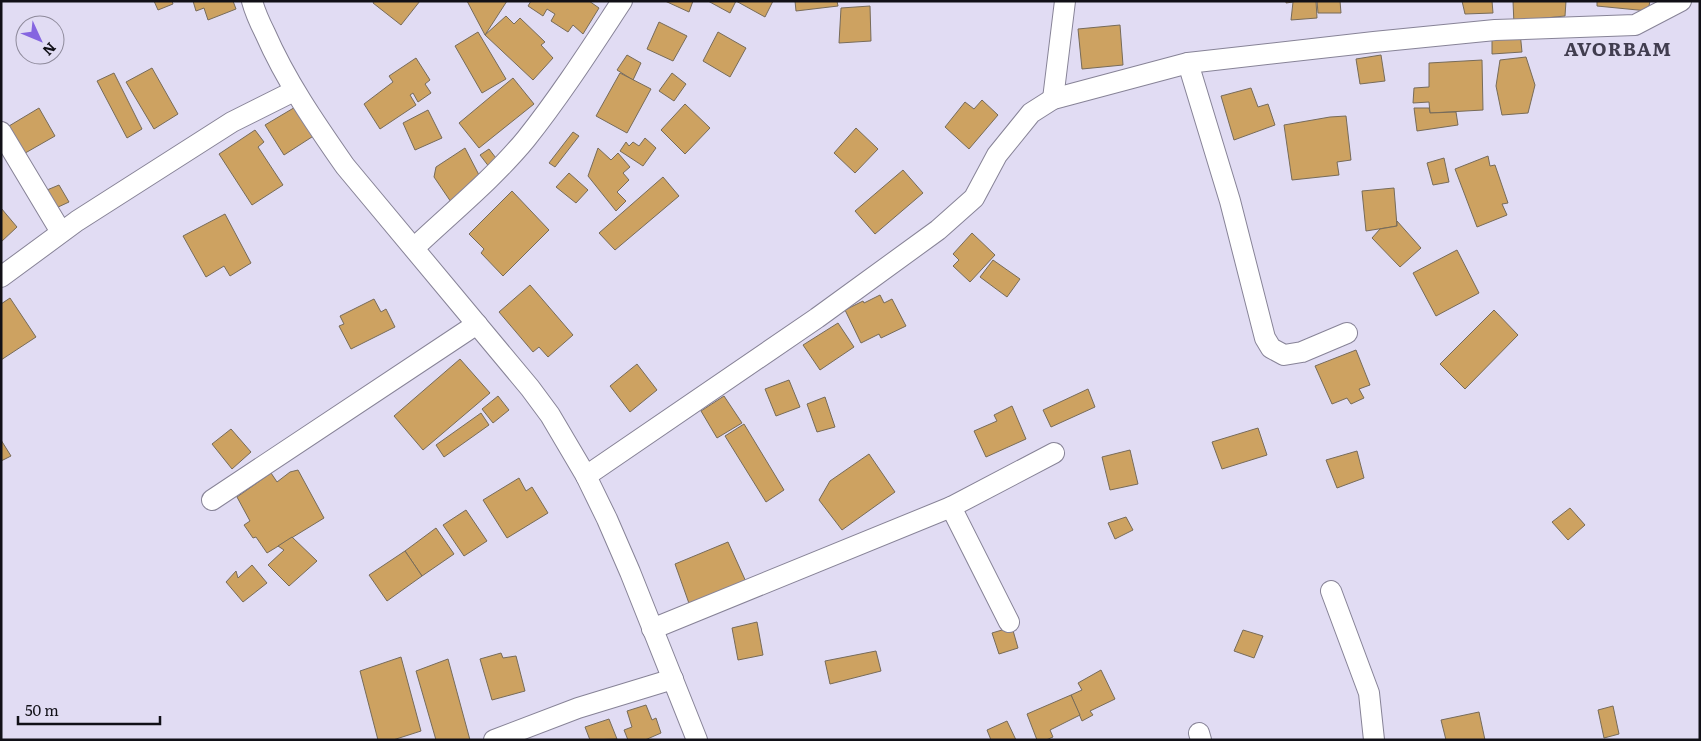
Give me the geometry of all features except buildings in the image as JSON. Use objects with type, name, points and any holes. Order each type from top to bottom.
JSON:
[{"type":"street","points":[[252,1],[271,48],[294,91],[345,166],[530,388],[550,415],[586,476],[630,572],[697,740]]},
{"type":"street","points":[[414,248],[505,162],[526,139],[570,79],[622,1]]},
{"type":"street","points":[[1053,99],[1065,1]]},
{"type":"street","points":[[586,476],[817,318],[938,230],[974,198],[997,155],[1031,113],[1053,99],[1188,64],[1495,30],[1635,25],[1681,1]]},
{"type":"street","points":[[1188,64],[1230,201],[1265,338],[1271,348],[1284,355],[1302,352],[1347,333]]},
{"type":"street","points":[[1,277],[61,232],[232,122],[294,91]]},
{"type":"street","points":[[1,132],[61,232]]},
{"type":"street","points":[[212,500],[477,324]]},
{"type":"street","points":[[652,629],[951,507],[1054,453]]},
{"type":"street","points":[[951,507],[1009,622]]},
{"type":"street","points":[[1331,592],[1369,694],[1374,740]]},
{"type":"street","points":[[494,740],[578,708],[673,679]]},
{"type":"district","name":"AVORBAM","points":[[1618,49]]}]
